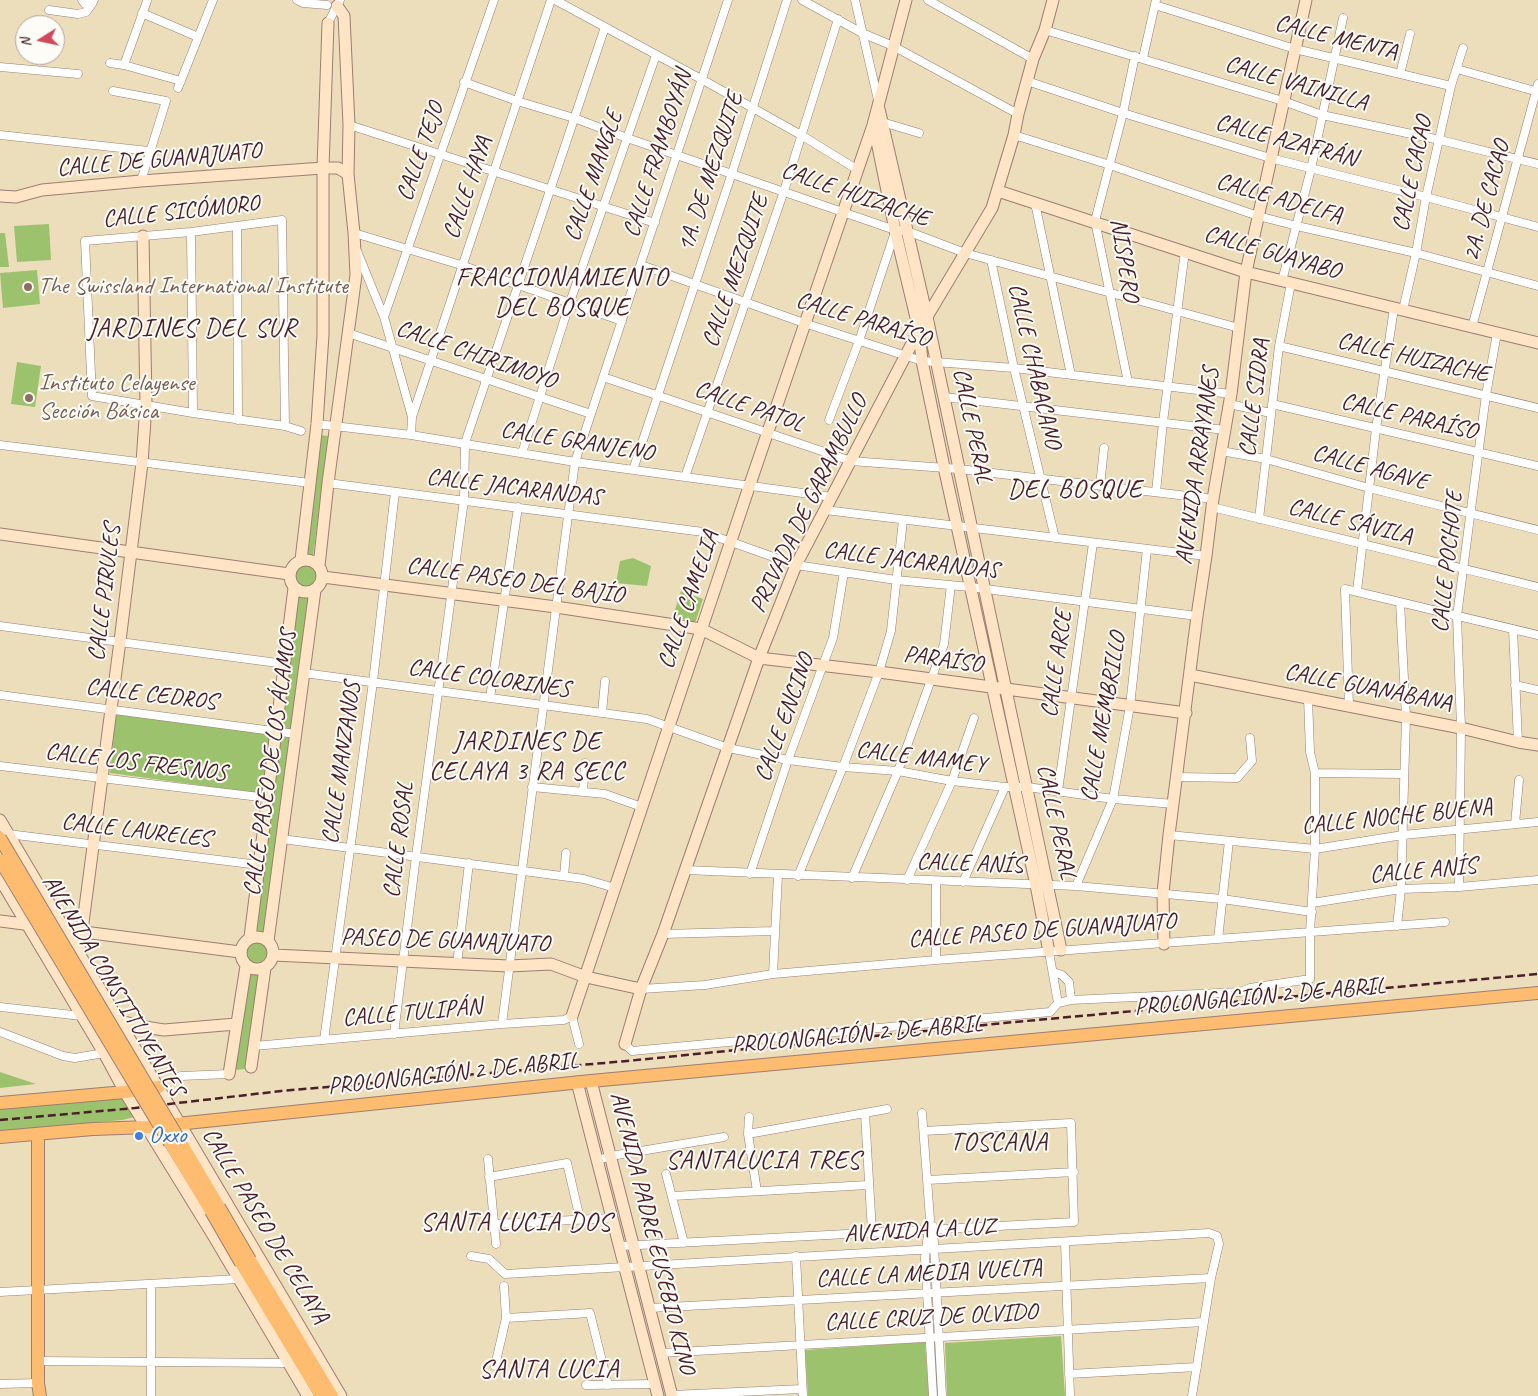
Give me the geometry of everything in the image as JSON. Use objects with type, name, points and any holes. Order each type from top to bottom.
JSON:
[{"type":"main road","points":[[878,103],[906,0]]},
{"type":"main road","name":"PRIVADA DE GARAMBULLO","points":[[625,1044],[642,988],[663,934],[759,658],[796,566],[919,330],[992,208],[1014,135],[1033,59],[1045,30],[1052,0]]},
{"type":"main road","name":"AVENIDA ARRAYANES","points":[[1164,944],[1163,893],[1169,835],[1186,713],[1196,616],[1230,399],[1246,272],[1306,0]]},
{"type":"main road","points":[[319,566],[311,560],[301,560],[293,565],[290,582],[294,588],[301,592],[315,590],[323,577],[319,566],[328,482],[356,275],[348,174],[349,125],[344,16],[333,2]]},
{"type":"main road","points":[[301,560],[317,424],[323,335],[323,168],[328,23]]},
{"type":"main road","name":"CALLE PERAL","points":[[878,103],[878,123],[901,230],[919,330],[922,361],[992,688],[1009,787],[1042,885],[1061,950]]},
{"type":"main road","name":"CALLE CAMELIA","points":[[572,1016],[804,323],[858,170],[878,123]]},
{"type":"main road","points":[[323,168],[338,168],[348,174]]},
{"type":"main road","name":"CALLE DE GUANAJUATO","points":[[0,196],[16,197],[42,190],[141,181],[323,168]]},
{"type":"main road","name":"CALLE GUAYABO","points":[[998,191],[1095,221],[1246,272],[1538,343]]},
{"type":"main road","name":"CALLE PERAL","points":[[901,230],[927,317],[1027,787],[1042,885],[1049,952]]},
{"type":"main road","name":"CALLE PIRULES","points":[[78,951],[112,709],[142,463],[146,405],[144,236]]},
{"type":"main road","points":[[0,534],[290,574]]},
{"type":"main road","name":"CALLE PASEO DEL BAJÍO","points":[[323,577],[556,607],[701,629]]},
{"type":"main road","name":"CALLE PASEO DE LOS ÁLAMOS","points":[[250,937],[294,588]]},
{"type":"main road","name":"CALLE PASEO DE LOS ÁLAMOS","points":[[268,941],[315,590]]},
{"type":"main road","name":"PARAÍSO","points":[[701,629],[759,658],[1186,713]]},
{"type":"main road","name":"CALLE GUANÁBANA","points":[[1190,675],[1538,745]]},
{"type":"main road","name":"CALLE PASEO DE CELAYA","points":[[0,820],[4,836],[65,929],[180,1124],[175,1144],[213,1235],[245,1260],[341,1396]]},
{"type":"main road","name":"AVENIDA CONSTITUYENTES","points":[[4,836],[175,1144]]},
{"type":"main road","name":"AVENIDA CONSTITUYENTES","points":[[0,860],[245,1260]]},
{"type":"main road","name":"CALLE PASEO DE CELAYA","points":[[0,879],[21,921],[49,962],[104,1053],[125,1092],[148,1127],[175,1144],[238,1222],[245,1260],[239,1279],[308,1396]]},
{"type":"main road","points":[[0,921],[21,921],[82,932],[240,952]]},
{"type":"main road","points":[[251,1067],[265,968],[273,955],[272,947],[268,941],[260,936],[250,937],[243,943],[240,952],[241,959],[251,969],[265,968]]},
{"type":"main road","points":[[49,962],[52,956],[61,949],[69,948],[78,951]]},
{"type":"main road","name":"PASEO DE GUANAJUATO","points":[[273,955],[509,966],[551,964],[586,977],[642,988]]},
{"type":"main road","points":[[228,1074],[246,966]]},
{"type":"main road","name":"PROLONGACIÓN 2 DE ABRIL","points":[[0,1137],[93,1129],[148,1127],[577,1082],[1538,993]]},
{"type":"main road","points":[[120,1021],[164,1030],[236,1024]]},
{"type":"main road","points":[[104,1053],[121,1053],[129,1047],[130,1039],[145,1027]]},
{"type":"main road","name":"AVENIDA PADRE EUSEBIO KINO","points":[[591,1081],[672,1396]]},
{"type":"main road","name":"AVENIDA PADRE EUSEBIO KINO","points":[[577,1082],[658,1396]]},
{"type":"main road","points":[[0,1103],[125,1092],[158,1087]]},
{"type":"main road","points":[[38,1134],[39,1390]]},
{"type":"main road","points":[[213,1235],[218,1237],[229,1236],[238,1228],[238,1222]]},
{"type":"main road","points":[[245,1260],[321,1396]]},
{"type":"main road","points":[[245,1260],[332,1396]]},
{"type":"street","points":[[82,0],[85,4],[93,2]]},
{"type":"street","points":[[110,63],[124,65],[180,84],[213,0]]},
{"type":"street","points":[[297,0],[303,3],[333,2],[328,23]]},
{"type":"street","name":"CALLE TEJO","points":[[384,317],[494,0]]},
{"type":"street","name":"CALLE HAYA","points":[[412,417],[551,0]]},
{"type":"street","points":[[555,0],[703,80],[801,135],[858,170]]},
{"type":"street","name":"CALLE FRAMBOYÁN","points":[[502,1024],[575,462],[728,0]]},
{"type":"street","name":"1A. DE MEZQUITE","points":[[632,470],[658,396],[693,284],[732,173],[786,0]]},
{"type":"street","points":[[802,0],[862,33],[893,46],[1018,114]]},
{"type":"street","name":"CALLE PERAL","points":[[855,0],[878,103]]},
{"type":"street","points":[[928,0],[1033,59]]},
{"type":"street","points":[[124,65],[147,1]]},
{"type":"street","points":[[49,10],[78,14],[86,12],[93,2]]},
{"type":"street","name":"CALLE MENTA","points":[[1155,3],[1295,49],[1451,86]]},
{"type":"street","name":"NISPERO","points":[[1128,382],[1095,221],[1123,113],[1155,3]]},
{"type":"street","points":[[142,13],[198,38]]},
{"type":"street","name":"CALLE SIDRA","points":[[1258,518],[1280,346],[1286,282],[1343,18]]},
{"type":"street","name":"CALLE MEZQUITE","points":[[685,478],[784,190],[838,19]]},
{"type":"street","name":"CALLE ROSAL","points":[[394,1034],[464,500],[465,443],[605,27]]},
{"type":"street","name":"CALLE VAINILLA","points":[[1045,30],[1283,101],[1322,115],[1440,140],[1538,164]]},
{"type":"street","points":[[1400,74],[1410,34]]},
{"type":"street","name":"CALLE CACAO","points":[[1357,591],[1384,371],[1398,309],[1416,253],[1426,197],[1451,86],[1463,48]]},
{"type":"street","name":"CALLE MANGLE","points":[[522,453],[570,302],[656,55]]},
{"type":"street","points":[[0,67],[78,74]]},
{"type":"street","points":[[1457,69],[1537,89]]},
{"type":"street","name":"CALLE AZAFRÁN","points":[[1027,81],[1123,113],[1270,158],[1538,227]]},
{"type":"street","name":"CALLE HUIZACHE","points":[[464,82],[965,253],[1239,328]]},
{"type":"street","name":"2A. DE CACAO","points":[[1472,327],[1537,89]]},
{"type":"street","points":[[113,91],[166,101],[141,181]]},
{"type":"street","points":[[878,123],[920,134]]},
{"type":"street","points":[[349,125],[655,223]]},
{"type":"street","points":[[0,135],[149,151]]},
{"type":"street","name":"CALLE ADELFA","points":[[1014,135],[1110,165],[1258,216],[1416,253],[1538,286]]},
{"type":"street","points":[[1034,203],[1071,375]]},
{"type":"street","name":"CALLE SICÓMORO","points":[[146,405],[92,396],[84,241],[191,232],[282,220],[285,426]]},
{"type":"street","points":[[237,226],[238,420]]},
{"type":"street","points":[[829,420],[901,230]]},
{"type":"street","points":[[191,232],[193,413]]},
{"type":"street","points":[[354,233],[462,265],[622,321]]},
{"type":"street","points":[[355,246],[384,317],[412,417],[411,435]]},
{"type":"street","points":[[1156,492],[1162,422],[1186,252]]},
{"type":"street","name":"CALLE CHABACANO","points":[[991,260],[1054,538]]},
{"type":"street","name":"CALLE PARAÍSO","points":[[640,266],[804,323],[922,361],[1014,368],[1168,386],[1230,399],[1271,413]]},
{"type":"street","name":"CALLE CHIRIMOYO","points":[[348,333],[392,346],[486,380],[591,414]]},
{"type":"street","name":"CALLE POCHOTE","points":[[1459,887],[1461,728],[1457,616],[1472,514],[1486,395],[1497,333]]},
{"type":"street","name":"CALLE HUIZACHE","points":[[1280,346],[1538,408]]},
{"type":"street","name":"CALLE PATOL","points":[[603,377],[851,461],[944,467],[1041,478],[1156,492],[1213,503]]},
{"type":"street","points":[[944,397],[1225,430]]},
{"type":"street","name":"CALLE PARAÍSO","points":[[1272,404],[1538,466]]},
{"type":"street","points":[[146,405],[285,426],[301,431]]},
{"type":"street","name":"CALLE GRANJENO","points":[[317,424],[411,435],[575,462],[832,497]]},
{"type":"street","points":[[0,445],[310,483]]},
{"type":"street","points":[[1100,486],[1104,448]]},
{"type":"street","name":"CALLE AGAVE","points":[[1221,451],[1266,460],[1538,530]]},
{"type":"street","name":"CALLE JACARANDAS","points":[[328,482],[703,532],[796,566],[896,580],[985,588],[1196,616]]},
{"type":"street","name":"CALLE MANZANOS","points":[[324,1040],[385,585],[395,492]]},
{"type":"street","name":"CALLE SÁVILA","points":[[1213,503],[1258,518],[1538,586]]},
{"type":"street","points":[[490,698],[518,507]]},
{"type":"street","points":[[825,510],[1206,556]]},
{"type":"street","points":[[798,876],[843,767],[879,672],[890,632],[903,520]]},
{"type":"street","name":"CALLE ARCE","points":[[1058,791],[1093,543]]},
{"type":"street","name":"CALLE MEMBRILLO","points":[[1076,886],[1113,799],[1130,706],[1147,549]]},
{"type":"street","name":"CALLE ENCINO","points":[[750,874],[788,760],[833,638],[844,572]]},
{"type":"street","points":[[852,878],[898,771],[932,680],[944,644],[951,585]]},
{"type":"street","points":[[1349,706],[1345,589],[1538,635]]},
{"type":"street","points":[[1397,926],[1401,889],[1406,717],[1400,602]]},
{"type":"street","points":[[0,626],[285,664]]},
{"type":"street","points":[[1513,629],[1518,742]]},
{"type":"street","name":"CALLE COLORINES","points":[[304,673],[647,718],[669,726]]},
{"type":"street","points":[[602,712],[605,681]]},
{"type":"street","points":[[1515,685],[1538,690]]},
{"type":"street","name":"CALLE CEDROS","points":[[0,695],[296,734]]},
{"type":"street","points":[[625,1044],[632,1051],[1050,1012],[1058,1003],[1071,1000],[1241,992],[1250,988],[1310,979],[1310,932],[1315,849],[1315,773],[1310,752],[1308,698]]},
{"type":"street","points":[[906,880],[952,781],[974,718]]},
{"type":"street","name":"CALLE MAMEY","points":[[669,726],[728,748],[788,760],[898,771],[952,781],[1027,787],[1113,799],[1174,804]]},
{"type":"street","points":[[1177,777],[1237,778],[1252,761],[1250,738]]},
{"type":"street","points":[[583,792],[585,763]]},
{"type":"street","name":"CALLE LOS FRESNOS","points":[[0,766],[268,798]]},
{"type":"street","points":[[1315,773],[1404,774]]},
{"type":"street","points":[[1515,824],[1519,780]]},
{"type":"street","points":[[532,787],[604,794],[642,808]]},
{"type":"street","points":[[963,882],[1009,787]]},
{"type":"street","name":"CALLE NOCHE BUENA","points":[[1169,835],[1315,849],[1403,835],[1538,822]]},
{"type":"street","name":"CALLE LAURELES","points":[[4,836],[93,844],[259,865]]},
{"type":"street","points":[[282,838],[584,879],[615,888]]},
{"type":"street","points":[[1218,939],[1229,841]]},
{"type":"street","points":[[564,876],[566,853]]},
{"type":"street","points":[[457,964],[469,863]]},
{"type":"street","name":"CALLE ANÍS","points":[[685,870],[1076,886],[1312,907],[1401,889],[1459,887],[1538,880]]},
{"type":"street","points":[[773,974],[778,875]]},
{"type":"street","points":[[936,881],[936,960]]},
{"type":"street","name":"CALLE PASEO DE GUANAJUATO","points":[[642,988],[705,985],[773,974],[936,960],[1446,922]]},
{"type":"street","points":[[663,934],[774,931]]},
{"type":"street","points":[[1049,952],[1058,1003]]},
{"type":"street","points":[[1053,972],[1062,975],[1069,982],[1071,1000]]},
{"type":"street","points":[[0,1007],[82,1016]]},
{"type":"street","points":[[572,1016],[579,1044]]},
{"type":"street","name":"CALLE TULIPÁN","points":[[254,1046],[564,1020],[572,1016]]},
{"type":"street","points":[[0,1032],[62,1056],[75,1058],[104,1053]]},
{"type":"street","points":[[181,1076],[228,1074]]},
{"type":"street","points":[[748,1134],[887,1109]]},
{"type":"street","points":[[922,1113],[934,1249],[933,1396]]},
{"type":"street","points":[[865,1114],[872,1232]]},
{"type":"street","points":[[749,1117],[748,1134],[757,1191]]},
{"type":"street","points":[[924,1130],[1071,1123],[1074,1172],[928,1180]]},
{"type":"street","points":[[598,1160],[611,1156],[724,1137]]},
{"type":"street","points":[[488,1159],[496,1244]]},
{"type":"street","points":[[489,1177],[567,1163],[580,1219]]},
{"type":"street","name":"AVENIDA LA LUZ","points":[[620,1246],[1074,1222],[1074,1172]]},
{"type":"street","points":[[666,1174],[684,1243]]},
{"type":"street","points":[[673,1196],[868,1185]]},
{"type":"street","points":[[494,1224],[612,1218]]},
{"type":"street","points":[[931,1229],[926,1249],[926,1293],[942,1396]]},
{"type":"street","name":"AVENIDA LA LUZ","points":[[471,1256],[489,1259],[505,1274],[1209,1233],[1217,1236],[1219,1244],[1211,1278]]},
{"type":"street","points":[[1065,1242],[1070,1396]]},
{"type":"street","points":[[672,1396],[802,1392],[796,1256]]},
{"type":"street","points":[[1192,1396],[1211,1278]]},
{"type":"street","name":"CALLE LA MEDIA VUELTA","points":[[650,1308],[1211,1278]]},
{"type":"street","points":[[0,1292],[239,1279]]},
{"type":"street","points":[[150,1284],[151,1396]]},
{"type":"street","points":[[495,1366],[506,1318],[504,1286]]},
{"type":"street","points":[[506,1318],[590,1313],[608,1385]]},
{"type":"street","name":"CALLE CRUZ DE OLVIDO","points":[[661,1352],[1204,1322]]},
{"type":"street","points":[[38,1361],[289,1363]]},
{"type":"street","points":[[1069,1374],[1197,1367]]},
{"type":"street","points":[[0,1384],[39,1390]]},
{"type":"street","points":[[586,1386],[654,1384]]},
{"type":"green space","points":[[49,224],[51,260],[17,262],[14,226]]},
{"type":"green space","points":[[0,233],[5,233],[9,267],[0,267]]},
{"type":"green space","points":[[37,270],[40,304],[3,308],[0,273]]},
{"type":"green space","points":[[17,362],[41,366],[35,407],[11,404]]},
{"type":"green space","points":[[320,435],[328,436],[313,557],[304,556]]},
{"type":"green space","points":[[633,558],[651,566],[647,586],[616,583],[620,561]]},
{"type":"green space","points":[[306,565],[314,569],[318,577],[314,585],[306,589],[298,585],[294,577],[298,569]]},
{"type":"green space","points":[[681,591],[703,599],[695,623],[673,616]]},
{"type":"green space","points":[[296,596],[308,598],[265,936],[259,933],[254,934]]},
{"type":"green space","points":[[116,713],[271,734],[264,794],[110,773]]},
{"type":"green space","points":[[257,941],[266,944],[269,953],[266,962],[257,965],[248,962],[245,953],[248,944]]},
{"type":"green space","points":[[249,974],[259,975],[245,1069],[234,1070]]},
{"type":"green space","points":[[0,1072],[36,1084],[0,1088]]},
{"type":"green space","points":[[120,1095],[135,1117],[122,1120],[0,1131],[0,1106]]},
{"type":"green space","points":[[1061,1336],[1065,1396],[947,1396],[945,1343]]},
{"type":"green space","points":[[925,1342],[929,1396],[808,1396],[805,1350]]},
{"type":"railway","points":[[0,1120],[135,1108],[281,1091],[627,1061],[1004,1023],[1538,974]]},
{"type":"place","name":"The Swissland International Institute","points":[[28,287]]},
{"type":"place","name":"Instituto Celayense Sección Básica","points":[[29,398]]},
{"type":"place","name":"Oxxo","points":[[139,1136]]},
{"type":"district","name":"FRACCIONAMIENTO DEL BOSQUE","points":[[562,293]]},
{"type":"district","name":"JARDINES DEL SUR","points":[[192,329]]},
{"type":"district","name":"DEL BOSQUE","points":[[1075,490]]},
{"type":"district","name":"JARDINES DE CELAYA 3 RA SECC","points":[[527,757]]},
{"type":"district","name":"TOSCANA","points":[[999,1143]]},
{"type":"district","name":"SANTALUCIA TRES","points":[[763,1161]]},
{"type":"district","name":"SANTA LUCIA DOS","points":[[516,1223]]},
{"type":"district","name":"SANTA LUCIA","points":[[549,1370]]}]
